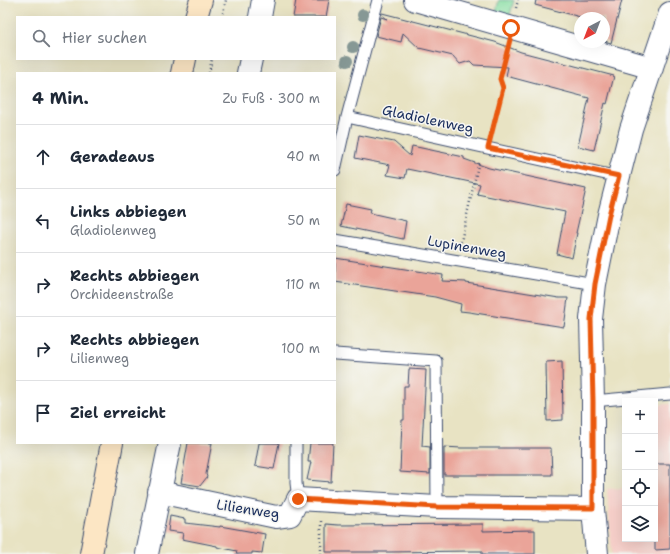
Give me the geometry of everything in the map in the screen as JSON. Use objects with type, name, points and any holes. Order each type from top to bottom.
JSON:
[{"type":"main road","points":[[196,16],[201,0]]},
{"type":"main road","points":[[182,72],[185,60]]},
{"type":"main road","points":[[91,554],[112,444]]},
{"type":"street","points":[[260,16],[263,0]]},
{"type":"street","points":[[415,0],[652,68]]},
{"type":"street","points":[[597,554],[593,508],[591,319],[595,284],[609,215],[631,129],[670,12]]},
{"type":"street","points":[[248,72],[251,60]]},
{"type":"street","points":[[147,554],[170,444]]},
{"type":"street","name":"Lilienweg","points":[[159,492],[276,517],[290,515],[298,499],[437,507],[593,508]]},
{"type":"lane","points":[[336,166],[378,0]]},
{"type":"lane","name":"Gladiolenweg","points":[[348,117],[619,176]]},
{"type":"lane","name":"Lupinenweg","points":[[336,240],[595,284]]},
{"type":"lane","points":[[336,354],[436,361],[437,507]]},
{"type":"lane","points":[[593,401],[670,394]]},
{"type":"lane","points":[[296,444],[296,483],[298,499]]},
{"type":"path","points":[[222,16],[226,0]]},
{"type":"path","points":[[457,261],[485,147],[503,88],[500,79],[513,28]]},
{"type":"path","points":[[209,72],[212,60]]},
{"type":"path","points":[[321,501],[321,554]]},
{"type":"shaded area","points":[[670,404],[670,554],[612,554],[607,489],[622,488],[622,542],[658,542],[658,405]]},
{"type":"green space","points":[[499,0],[514,0],[509,18],[495,15]]},
{"type":"building","points":[[296,0],[329,0],[326,16],[293,16]]},
{"type":"building","points":[[536,0],[622,0],[611,43],[610,12],[574,12],[574,15],[535,5]]},
{"type":"building","points":[[382,13],[495,42],[521,52],[614,76],[607,104],[605,103],[594,150],[578,146],[589,98],[506,76],[508,67],[474,65],[470,61],[460,64],[453,56],[419,48],[403,33],[401,42],[376,36],[381,17],[387,19],[381,14]]},
{"type":"building","points":[[359,135],[394,142],[410,156],[412,146],[464,157],[464,159],[489,168],[586,189],[572,258],[557,254],[565,212],[477,194],[480,184],[407,169],[405,178],[387,175],[390,165],[355,158]]},
{"type":"building","points":[[346,204],[371,209],[370,213],[406,221],[403,239],[341,226]]},
{"type":"building","points":[[336,258],[443,275],[442,281],[466,282],[559,298],[568,298],[564,327],[460,311],[461,304],[435,297],[336,282]]},
{"type":"building","points":[[562,361],[563,420],[547,421],[546,362]]},
{"type":"building","points":[[409,369],[426,370],[422,446],[430,447],[430,474],[400,472],[402,420],[404,420],[404,386],[408,386]]},
{"type":"building","points":[[188,444],[212,444],[206,474],[207,477],[200,486],[181,483]]},
{"type":"building","points":[[259,444],[279,444],[274,469],[255,466]]},
{"type":"building","points":[[310,444],[333,444],[331,482],[307,480],[311,462],[308,462]]},
{"type":"building","points":[[444,447],[551,448],[552,475],[444,475]]},
{"type":"building","points":[[658,464],[670,464],[670,549],[655,550],[655,542],[658,542]]},
{"type":"building","points":[[170,516],[185,519],[185,523],[220,526],[265,534],[262,553],[252,552],[252,554],[236,554],[237,551],[182,539],[183,533],[168,531]]},
{"type":"building","points":[[326,524],[483,524],[483,531],[535,530],[535,554],[482,554],[482,551],[326,552]]},
{"type":"route","points":[[298,499],[437,507],[593,508],[591,319],[595,284],[609,215],[619,176],[488,148],[503,88],[500,79],[513,28],[511,28]]}]
